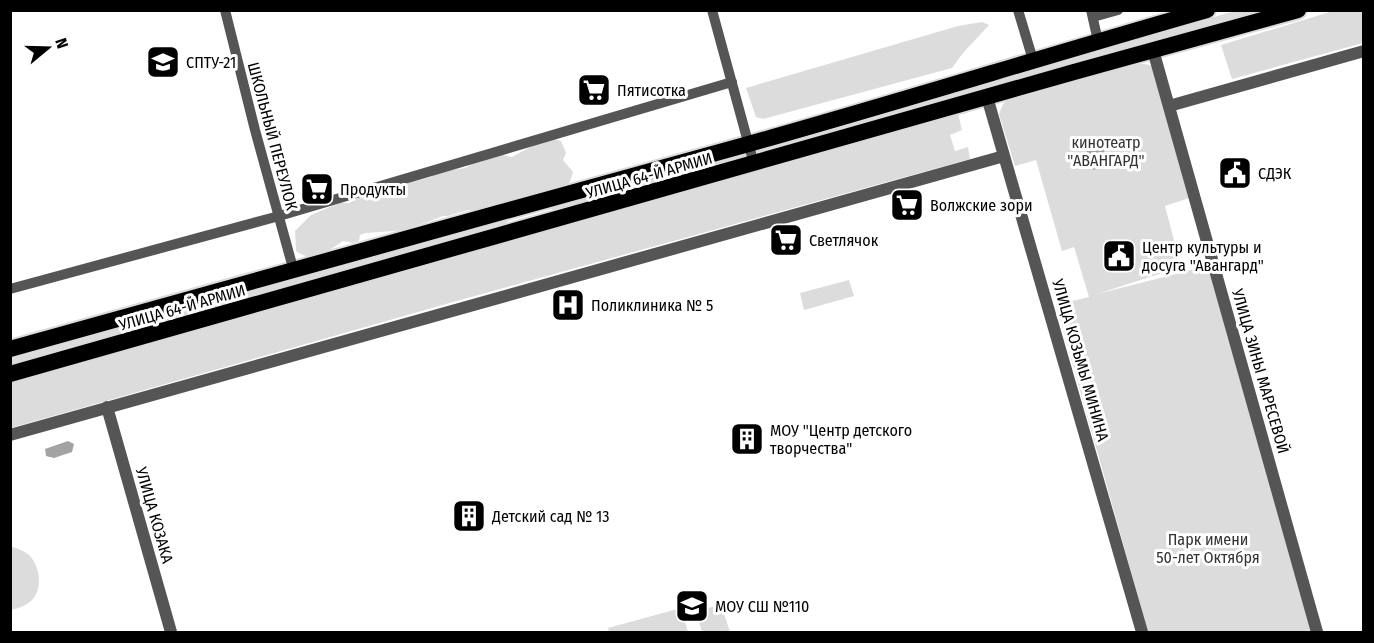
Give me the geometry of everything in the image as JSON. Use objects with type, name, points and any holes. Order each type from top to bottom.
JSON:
[{"type":"highway","name":"УЛИЦА 64-Й АРМИИ","points":[[10,349],[294,268],[748,144],[1207,10]]},
{"type":"highway","name":"УЛИЦА 64-Й АРМИИ","points":[[10,374],[1298,10]]},
{"type":"highway","points":[[531,203],[537,226]]},
{"type":"street","name":"ШКОЛЬНЫЙ ПЕРЕУЛОК","points":[[225,10],[294,268]]},
{"type":"street","points":[[712,10],[754,164]]},
{"type":"street","points":[[1018,10],[1033,60]]},
{"type":"street","points":[[1098,41],[1092,14],[1118,10]]},
{"type":"street","name":"УЛИЦА ЗИНЫ МАРЕСЕВОЙ","points":[[1153,50],[1317,633]]},
{"type":"street","points":[[1169,106],[1364,51]]},
{"type":"street","points":[[10,289],[279,216],[732,82]]},
{"type":"street","name":"УЛИЦА КОЗЬМЫ МИНИНА","points":[[987,97],[1142,633]]},
{"type":"street","points":[[10,435],[1004,156]]},
{"type":"street","name":"УЛИЦА КОЗАКА","points":[[108,406],[171,633]]},
{"type":"green space","points":[[1235,11],[1260,11],[772,152],[768,151],[768,146],[773,143]]},
{"type":"green space","points":[[1333,11],[1363,11],[1363,43],[1232,79],[1221,45]]},
{"type":"green space","points":[[982,22],[989,25],[952,68],[763,119],[756,117],[746,88],[958,26]]},
{"type":"green space","name":"Парк имени 50-лет Октября","points":[[1137,63],[1150,65],[1155,71],[1192,197],[1165,206],[1181,267],[1097,294],[1211,265],[1314,632],[1148,632],[1056,305],[1089,297],[1074,247],[1062,251],[1036,160],[1015,166],[999,114],[1003,104],[1008,100]]},
{"type":"green space","points":[[958,114],[962,130],[950,135],[955,151],[968,147],[970,159],[453,302],[11,428],[11,383]]},
{"type":"green space","points":[[554,139],[561,141],[566,153],[563,160],[573,172],[570,182],[554,192],[524,196],[514,202],[443,216],[405,230],[366,233],[360,235],[359,241],[352,243],[343,241],[327,252],[314,256],[302,255],[296,251],[295,231],[311,215],[341,203],[349,203],[364,195],[431,177],[439,172],[465,168],[478,161],[502,155],[512,157],[534,145]]},
{"type":"green space","points":[[731,157],[730,161],[554,210],[550,209],[551,205]]},
{"type":"green space","points":[[503,218],[508,221],[505,225],[11,365],[11,359]]},
{"type":"green space","points":[[849,280],[854,296],[804,310],[800,293]]},
{"type":"green space","points":[[13,547],[30,556],[38,572],[39,584],[32,600],[11,610],[10,548]]},
{"type":"green space","points":[[721,604],[730,632],[702,632],[696,612]]},
{"type":"green space","points":[[681,608],[688,632],[609,632],[608,628]]},
{"type":"shaded area","points":[[1101,142],[1109,165],[1093,170],[1085,147]]},
{"type":"shaded area","points":[[68,441],[74,444],[72,452],[54,458],[46,456],[45,449]]},
{"type":"place","name":"СПТУ-21","points":[[163,62]]},
{"type":"place","name":"Пятисотка","points":[[594,90]]},
{"type":"place","name":"СДЭК","points":[[1235,173]]},
{"type":"place","name":"Продукты","points":[[317,189]]},
{"type":"place","name":"Волжские зори","points":[[907,205]]},
{"type":"place","name":"Светлячок","points":[[786,240]]},
{"type":"place","name":"Центр культуры и досуга \"Авангард\"","points":[[1119,256]]},
{"type":"place","name":"Поликлиника № 5","points":[[568,305]]},
{"type":"place","name":"МОУ \"Центр детского творчества\"","points":[[747,439]]},
{"type":"place","name":"Детский сад № 13","points":[[469,516]]},
{"type":"place","name":"МОУ СШ №110","points":[[692,606]]},
{"type":"park label","name":"кинотеатр \"АВАНГАРД\"","points":[[1106,151]]}]
